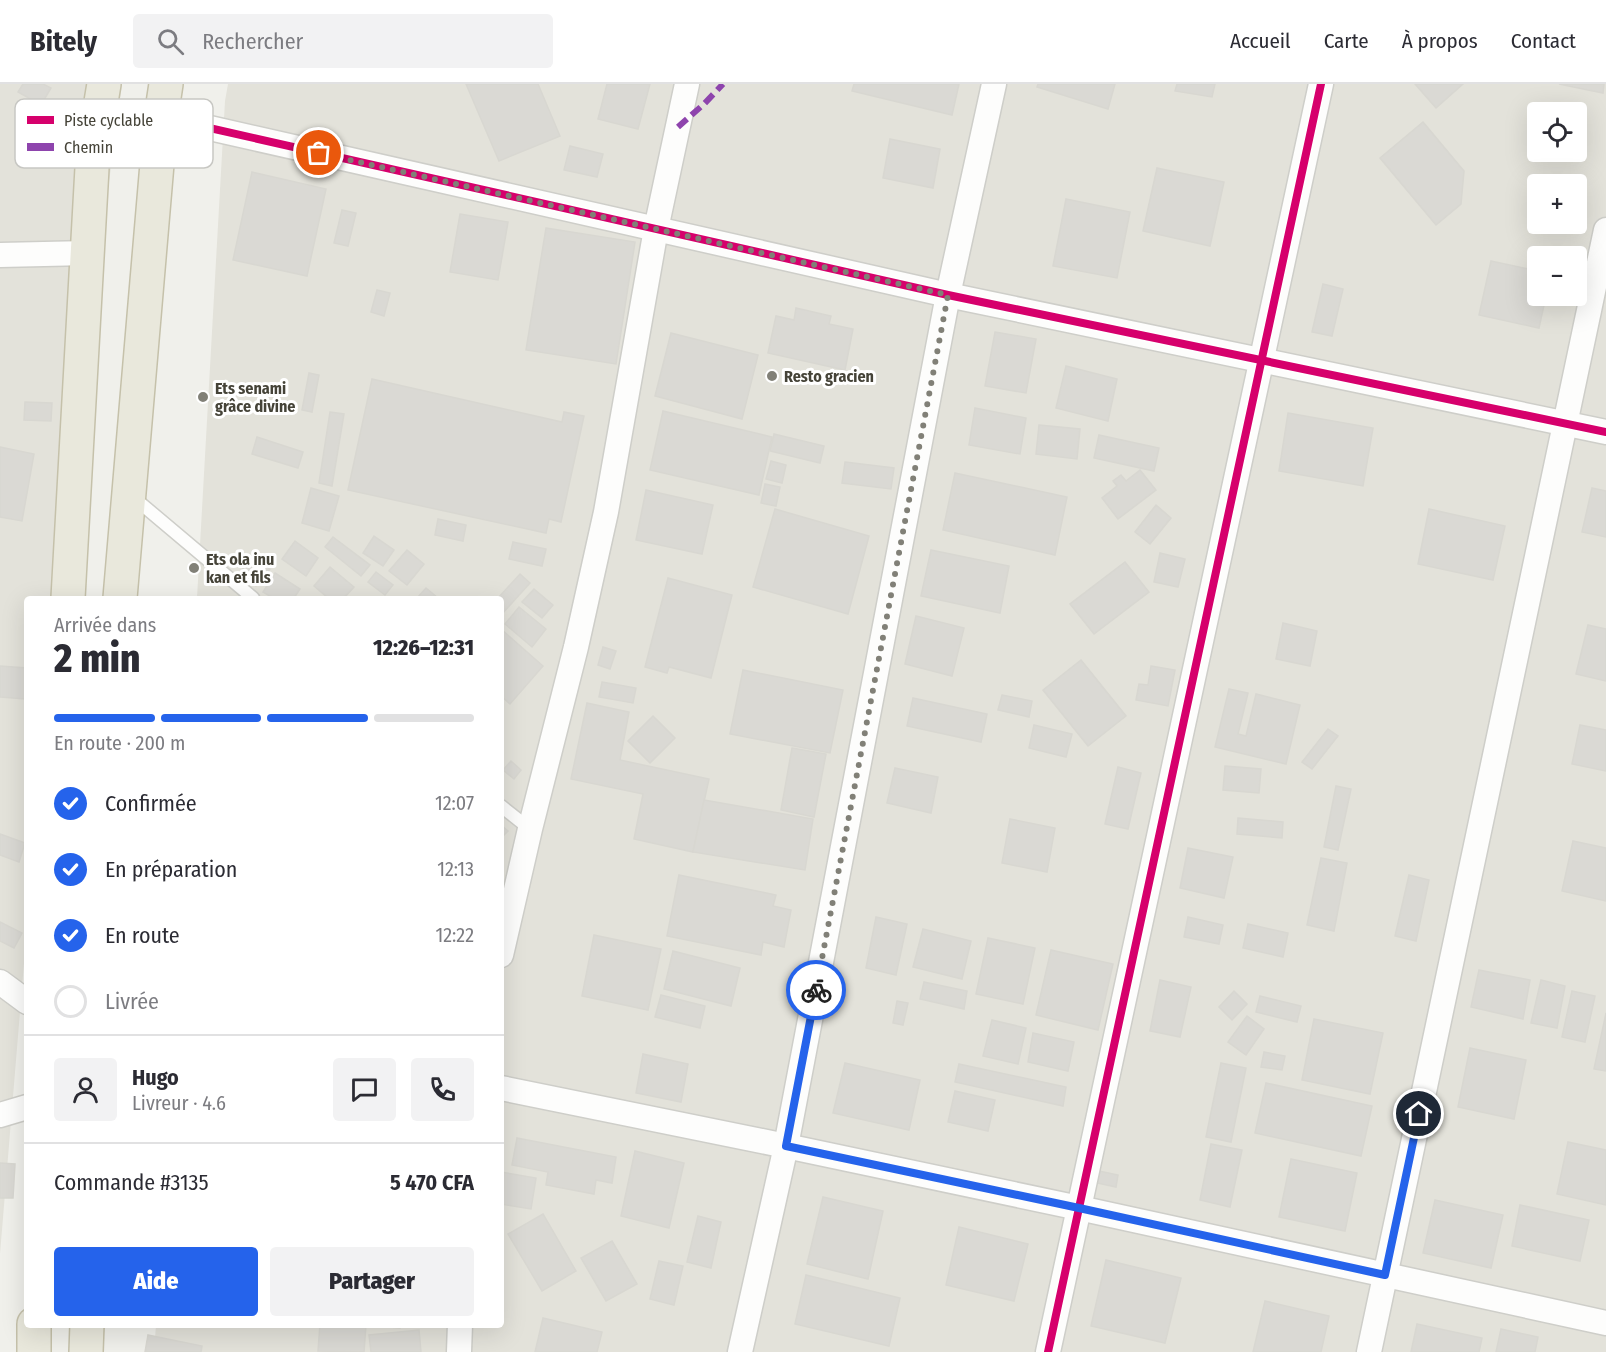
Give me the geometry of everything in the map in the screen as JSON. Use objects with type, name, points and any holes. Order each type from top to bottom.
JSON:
[{"type":"highway","points":[[102,99],[104,84]]},
{"type":"highway","points":[[164,99],[166,84]]},
{"type":"highway","points":[[68,596],[92,168]]},
{"type":"highway","points":[[120,596],[157,168]]},
{"type":"highway","points":[[34,1328],[34,1352]]},
{"type":"highway","points":[[86,1352],[87,1328]]},
{"type":"street","points":[[504,942],[576,647],[606,512],[656,229],[687,84]]},
{"type":"street","points":[[740,1352],[786,1146],[948,295],[994,84]]},
{"type":"street","points":[[1048,1352],[1321,84]]},
{"type":"street","points":[[213,129],[948,295],[1606,432]]},
{"type":"street","points":[[1369,1352],[1606,230]]},
{"type":"street","points":[[0,255],[88,253]]},
{"type":"street","points":[[0,981],[24,1000]]},
{"type":"street","points":[[504,1089],[1079,1208],[1606,1323]]},
{"type":"street","points":[[0,1114],[24,1108]]},
{"type":"street","points":[[459,1352],[460,1328]]},
{"type":"lane","points":[[130,494],[252,596]]},
{"type":"lane","points":[[504,808],[530,829]]},
{"type":"shaded area","points":[[0,84],[122,84],[120,99],[15,99],[15,168],[111,168],[54,596],[24,596],[24,963],[0,1254]]},
{"type":"shaded area","points":[[228,84],[1606,84],[1606,1352],[154,1352],[156,1328],[504,1328],[504,596],[197,596],[225,101]]},
{"type":"building","points":[[23,84],[43,84],[51,88],[45,99],[30,99],[18,92]]},
{"type":"building","points":[[466,84],[538,84],[560,136],[499,161]]},
{"type":"building","points":[[607,84],[650,84],[638,129],[598,119]]},
{"type":"building","points":[[854,84],[959,84],[952,115],[852,91]]},
{"type":"building","points":[[1038,84],[1115,84],[1108,109],[1037,87]]},
{"type":"building","points":[[1177,84],[1215,84],[1212,97],[1175,91]]},
{"type":"building","points":[[1415,84],[1463,84],[1436,108]]},
{"type":"building","points":[[1559,84],[1604,84],[1603,93]]},
{"type":"building","points":[[1423,122],[1464,171],[1461,204],[1436,225],[1380,158]]},
{"type":"building","points":[[890,139],[940,149],[933,188],[883,178]]},
{"type":"building","points":[[570,146],[603,154],[597,177],[564,170]]},
{"type":"building","points":[[1157,168],[1224,182],[1210,246],[1143,231]]},
{"type":"building","points":[[252,172],[326,189],[307,276],[233,260]]},
{"type":"building","points":[[1066,199],[1130,212],[1117,278],[1053,266]]},
{"type":"building","points":[[342,210],[356,213],[348,246],[334,243]]},
{"type":"building","points":[[460,214],[508,222],[498,280],[450,272]]},
{"type":"building","points":[[546,228],[635,242],[616,364],[526,350]]},
{"type":"building","points":[[1491,261],[1527,269],[1527,306],[1544,306],[1539,328],[1479,315]]},
{"type":"building","points":[[1323,284],[1343,289],[1332,336],[1312,332]]},
{"type":"building","points":[[377,290],[390,293],[384,316],[371,312]]},
{"type":"building","points":[[796,308],[831,316],[829,324],[853,329],[845,370],[768,353],[776,316],[794,320]]},
{"type":"building","points":[[995,332],[1036,339],[1026,393],[985,386]]},
{"type":"building","points":[[671,333],[758,355],[742,419],[655,396]]},
{"type":"building","points":[[1066,366],[1117,379],[1108,421],[1056,408]]},
{"type":"building","points":[[309,373],[319,375],[312,412],[302,410]]},
{"type":"building","points":[[372,379],[562,422],[564,412],[584,416],[561,522],[549,519],[546,533],[348,490]]},
{"type":"building","points":[[25,402],[52,403],[51,421],[24,420]]},
{"type":"building","points":[[975,408],[1026,418],[1020,454],[969,445]]},
{"type":"building","points":[[663,411],[772,437],[759,495],[650,470]]},
{"type":"building","points":[[330,412],[344,414],[332,486],[319,483]]},
{"type":"building","points":[[1288,413],[1373,428],[1363,486],[1279,471]]},
{"type":"building","points":[[1039,425],[1080,429],[1077,459],[1036,454]]},
{"type":"building","points":[[774,434],[824,446],[820,463],[770,451]]},
{"type":"building","points":[[1099,435],[1159,448],[1154,471],[1094,458]]},
{"type":"building","points":[[257,437],[303,452],[298,468],[252,454]]},
{"type":"building","points":[[0,447],[34,454],[22,521],[0,517]]},
{"type":"building","points":[[771,461],[786,465],[782,483],[766,479]]},
{"type":"building","points":[[845,462],[894,468],[891,489],[842,483]]},
{"type":"building","points":[[1140,470],[1156,490],[1118,519],[1102,498],[1117,486],[1113,481],[1121,475],[1126,481]]},
{"type":"building","points":[[955,473],[1067,497],[1055,555],[943,530]]},
{"type":"building","points":[[765,484],[780,487],[776,506],[761,503]]},
{"type":"building","points":[[311,488],[339,496],[329,531],[302,523]]},
{"type":"building","points":[[1592,488],[1606,491],[1606,537],[1582,532]]},
{"type":"building","points":[[646,490],[713,505],[702,554],[636,540]]},
{"type":"building","points":[[1156,505],[1171,518],[1150,544],[1135,532]]},
{"type":"building","points":[[775,509],[869,536],[848,614],[753,587]]},
{"type":"building","points":[[1429,509],[1505,526],[1493,580],[1418,564]]},
{"type":"building","points":[[438,519],[466,525],[463,541],[435,535]]},
{"type":"building","points":[[374,536],[394,550],[383,566],[363,553]]},
{"type":"building","points":[[333,537],[370,565],[361,576],[325,547]]},
{"type":"building","points":[[295,541],[318,558],[306,576],[282,559]]},
{"type":"building","points":[[513,542],[546,549],[542,566],[509,559]]},
{"type":"building","points":[[407,550],[424,564],[407,585],[389,571]]},
{"type":"building","points":[[931,550],[1009,566],[1000,613],[921,596]]},
{"type":"building","points":[[1160,553],[1185,559],[1178,587],[1154,582]]},
{"type":"building","points":[[254,556],[270,569],[256,586],[240,572]]},
{"type":"building","points":[[1125,562],[1149,592],[1094,634],[1070,604]]},
{"type":"building","points":[[330,567],[354,587],[346,596],[326,596],[314,586]]},
{"type":"building","points":[[376,572],[393,585],[385,595],[368,582]]},
{"type":"building","points":[[275,573],[300,589],[295,596],[270,596],[263,592]]},
{"type":"building","points":[[520,574],[530,583],[504,612],[504,596],[500,596]]},
{"type":"building","points":[[668,578],[732,595],[711,678],[669,667],[667,673],[645,667]]},
{"type":"building","points":[[426,588],[436,596],[419,596]]},
{"type":"building","points":[[534,589],[553,605],[542,618],[522,602]]},
{"type":"building","points":[[519,607],[546,629],[532,647],[505,624]]},
{"type":"building","points":[[916,616],[964,628],[952,676],[905,664]]},
{"type":"building","points":[[1283,623],[1317,631],[1310,666],[1276,659]]},
{"type":"building","points":[[1588,625],[1606,629],[1606,681],[1576,674]]},
{"type":"building","points":[[504,632],[543,666],[510,704],[504,699]]},
{"type":"building","points":[[603,647],[616,651],[610,669],[598,665]]},
{"type":"building","points":[[1081,660],[1126,716],[1088,746],[1043,690]]},
{"type":"building","points":[[0,666],[24,668],[24,699],[0,697]]},
{"type":"building","points":[[1151,666],[1175,670],[1168,706],[1136,700],[1139,684],[1148,685]]},
{"type":"building","points":[[743,670],[843,690],[830,753],[730,734]]},
{"type":"building","points":[[602,682],[636,688],[633,703],[599,697]]},
{"type":"building","points":[[1229,689],[1248,693],[1238,734],[1246,736],[1256,694],[1300,705],[1286,764],[1215,747]]},
{"type":"building","points":[[1002,695],[1032,701],[1029,717],[998,710]]},
{"type":"building","points":[[913,698],[987,714],[981,742],[907,726]]},
{"type":"building","points":[[587,703],[629,712],[620,760],[709,779],[693,852],[634,839],[643,794],[571,779]]},
{"type":"building","points":[[653,716],[675,738],[650,763],[628,741]]},
{"type":"building","points":[[1034,725],[1072,734],[1066,757],[1029,748]]},
{"type":"building","points":[[1580,725],[1606,730],[1606,771],[1572,764]]},
{"type":"building","points":[[1328,729],[1338,736],[1312,769],[1302,762]]},
{"type":"building","points":[[792,748],[826,754],[814,817],[781,810]]},
{"type":"building","points":[[511,761],[521,770],[514,779],[504,769]]},
{"type":"building","points":[[1225,766],[1261,769],[1259,793],[1223,790]]},
{"type":"building","points":[[1118,767],[1141,773],[1128,829],[1105,824]]},
{"type":"building","points":[[895,768],[938,777],[931,813],[887,803]]},
{"type":"building","points":[[1336,786],[1351,789],[1338,850],[1324,847]]},
{"type":"building","points":[[704,800],[813,819],[805,870],[693,852]]},
{"type":"building","points":[[1238,818],[1283,822],[1282,838],[1237,834]]},
{"type":"building","points":[[1010,819],[1055,828],[1047,872],[1002,863]]},
{"type":"building","points":[[0,834],[24,843],[19,862],[0,855]]},
{"type":"building","points":[[1573,841],[1606,848],[1606,901],[1562,891]]},
{"type":"building","points":[[1188,848],[1233,857],[1224,898],[1180,888]]},
{"type":"building","points":[[1321,858],[1347,863],[1334,931],[1307,925]]},
{"type":"building","points":[[679,875],[776,895],[773,906],[791,910],[784,947],[763,942],[761,955],[667,936]]},
{"type":"building","points":[[1409,875],[1429,880],[1416,941],[1395,936]]},
{"type":"building","points":[[876,917],[907,924],[896,975],[866,968]]},
{"type":"building","points":[[1188,917],[1223,925],[1219,944],[1184,937]]},
{"type":"building","points":[[0,922],[22,933],[14,948],[0,941]]},
{"type":"building","points":[[1248,924],[1288,933],[1283,957],[1243,948]]},
{"type":"building","points":[[923,929],[971,941],[962,979],[913,967]]},
{"type":"building","points":[[594,935],[661,949],[648,1010],[582,996]]},
{"type":"building","points":[[988,938],[1035,948],[1023,1004],[976,994]]},
{"type":"building","points":[[1051,950],[1113,964],[1098,1030],[1036,1015]]},
{"type":"building","points":[[673,951],[740,968],[731,1006],[664,989]]},
{"type":"building","points":[[1479,970],[1530,980],[1523,1019],[1471,1007]]},
{"type":"building","points":[[1160,980],[1191,987],[1180,1037],[1150,1031]]},
{"type":"building","points":[[1541,980],[1565,986],[1557,1028],[1531,1023]]},
{"type":"building","points":[[924,982],[967,991],[964,1009],[920,999]]},
{"type":"building","points":[[1234,991],[1247,1004],[1232,1020],[1219,1007]]},
{"type":"building","points":[[1572,991],[1595,996],[1585,1042],[1562,1037]]},
{"type":"building","points":[[661,995],[705,1006],[700,1028],[655,1017]]},
{"type":"building","points":[[1260,996],[1301,1006],[1297,1022],[1256,1012]]},
{"type":"building","points":[[897,1001],[908,1003],[903,1025],[893,1023]]},
{"type":"building","points":[[1606,1013],[1606,1071],[1594,1069]]},
{"type":"building","points":[[1247,1016],[1264,1029],[1246,1055],[1228,1042]]},
{"type":"building","points":[[1314,1019],[1383,1033],[1370,1094],[1302,1080]]},
{"type":"building","points":[[992,1020],[1026,1028],[1018,1064],[983,1056]]},
{"type":"building","points":[[1033,1033],[1074,1042],[1068,1071],[1028,1062]]},
{"type":"building","points":[[1470,1048],[1526,1060],[1514,1119],[1458,1107]]},
{"type":"building","points":[[1264,1052],[1285,1056],[1282,1070],[1261,1067]]},
{"type":"building","points":[[643,1054],[688,1064],[681,1102],[636,1093]]},
{"type":"building","points":[[845,1063],[920,1080],[909,1130],[833,1113]]},
{"type":"building","points":[[1221,1063],[1246,1068],[1231,1142],[1206,1137]]},
{"type":"building","points":[[959,1064],[1066,1087],[1063,1106],[955,1082]]},
{"type":"building","points":[[1266,1083],[1372,1106],[1361,1156],[1255,1133]]},
{"type":"building","points":[[955,1091],[995,1100],[988,1131],[948,1122]]},
{"type":"building","points":[[517,1138],[616,1157],[612,1183],[596,1180],[594,1194],[546,1185],[548,1172],[512,1165]]},
{"type":"building","points":[[1568,1142],[1606,1150],[1606,1205],[1557,1194]]},
{"type":"building","points":[[1211,1144],[1242,1150],[1230,1207],[1200,1200]]},
{"type":"building","points":[[635,1151],[684,1163],[669,1228],[621,1216]]},
{"type":"building","points":[[1291,1159],[1357,1173],[1345,1231],[1279,1217]]},
{"type":"building","points":[[0,1163],[15,1164],[13,1198],[0,1198]]},
{"type":"building","points":[[1099,1171],[1118,1175],[1116,1187],[1097,1183]]},
{"type":"building","points":[[504,1173],[536,1178],[531,1209],[504,1204]]},
{"type":"building","points":[[823,1197],[883,1211],[868,1279],[807,1264]]},
{"type":"building","points":[[1435,1200],[1503,1215],[1491,1268],[1423,1253]]},
{"type":"building","points":[[1520,1205],[1589,1220],[1580,1261],[1512,1246]]},
{"type":"building","points":[[543,1214],[576,1271],[542,1291],[508,1234]]},
{"type":"building","points":[[698,1216],[721,1222],[711,1268],[687,1262]]},
{"type":"building","points":[[959,1227],[1028,1244],[1014,1301],[946,1285]]},
{"type":"building","points":[[612,1241],[637,1284],[606,1301],[581,1258]]},
{"type":"building","points":[[1106,1260],[1181,1278],[1165,1343],[1091,1326]]},
{"type":"building","points":[[659,1261],[683,1266],[674,1305],[650,1299]]},
{"type":"building","points":[[806,1275],[900,1298],[889,1346],[795,1324]]},
{"type":"building","points":[[1265,1301],[1329,1316],[1321,1352],[1253,1352]]},
{"type":"building","points":[[543,1318],[602,1332],[597,1352],[535,1352]]},
{"type":"building","points":[[1417,1324],[1482,1338],[1479,1352],[1411,1352]]},
{"type":"building","points":[[320,1328],[366,1328],[364,1352],[318,1351]]},
{"type":"building","points":[[1501,1329],[1538,1337],[1535,1352],[1496,1352]]},
{"type":"building","points":[[419,1330],[421,1352],[371,1352],[369,1335]]},
{"type":"building","points":[[148,1335],[202,1346],[201,1352],[145,1352]]},
{"type":"marked path","points":[[678,127],[723,84]]},
{"type":"cycle path","points":[[1048,1352],[1321,84]]},
{"type":"cycle path","points":[[213,129],[948,295],[1606,432]]},
{"type":"way so far","points":[[319,153],[948,295],[816,990]]},
{"type":"place","name":"Resto gracien","points":[[772,376]]},
{"type":"place","name":"Ets senami grâce divine","points":[[203,397]]},
{"type":"place","name":"Ets ola inu kan et fils","points":[[194,568]]},
{"type":"route","points":[[816,990],[786,1146],[1385,1275],[1419,1114]]}]
